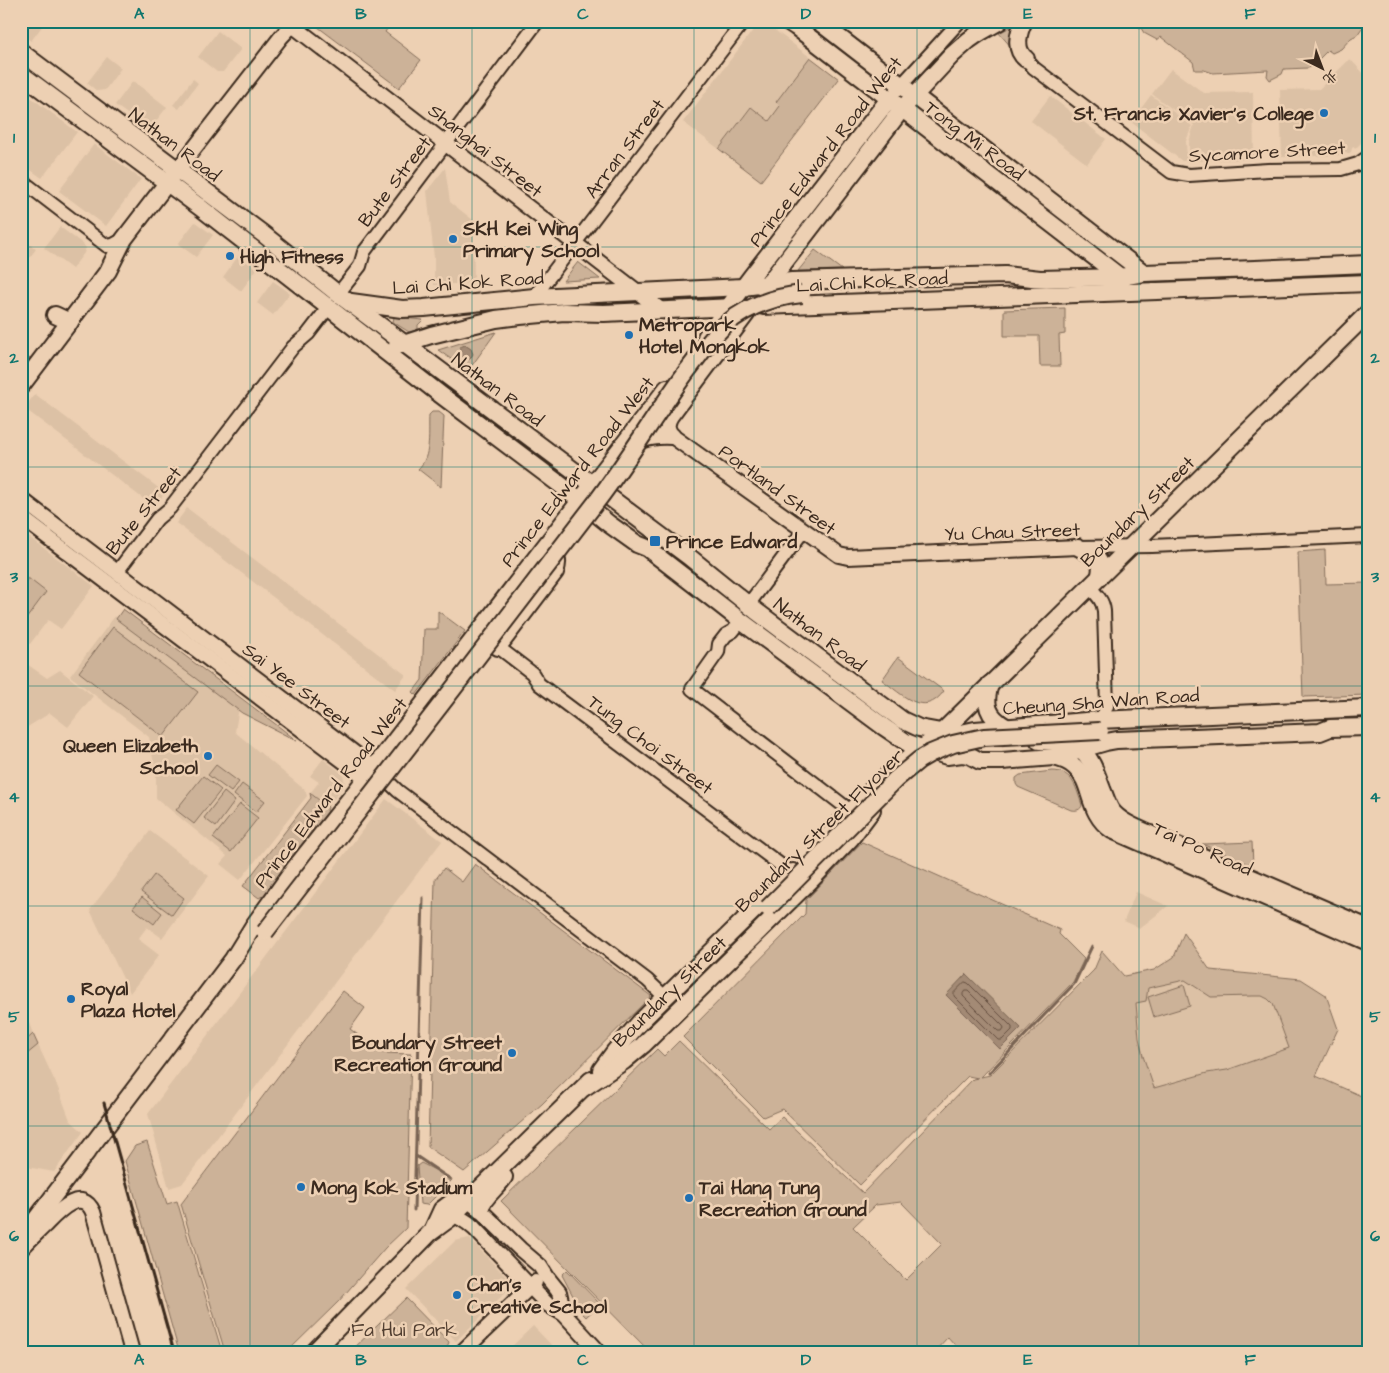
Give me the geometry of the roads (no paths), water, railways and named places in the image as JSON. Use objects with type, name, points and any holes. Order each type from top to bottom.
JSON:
[{"type":"main road","name":"Tong Mi Road","points":[[787,21],[1138,292]]},
{"type":"main road","name":"Tong Mi Road","points":[[818,21],[1144,273]]},
{"type":"main road","name":"Prince Edward Road West","points":[[21,1246],[30,1227],[143,1080],[236,954],[289,876],[743,287],[896,104],[914,95],[956,51],[979,33],[1000,21]]},
{"type":"main road","points":[[1024,21],[1020,28],[1018,46],[1021,56],[1030,64]]},
{"type":"main road","name":"Shanghai Street","points":[[292,23],[661,310]]},
{"type":"main road","points":[[21,386],[62,318],[108,271],[124,239],[292,23]]},
{"type":"main road","name":"Nathan Road","points":[[21,52],[172,176],[196,204],[383,350],[586,492],[688,556],[748,605],[902,720],[919,728],[931,743]]},
{"type":"main road","name":"Nathan Road","points":[[21,74],[275,244],[404,343],[586,492],[613,527],[646,548],[712,598],[737,626],[906,742],[931,743],[961,733]]},
{"type":"main road","name":"Prince Edward Road West","points":[[672,436],[667,426],[671,416],[767,285],[794,252],[896,104]]},
{"type":"main road","name":"Lai Chi Kok Road","points":[[343,298],[402,309],[534,297],[743,287],[807,280],[1006,275],[1040,279],[1121,277],[1144,273],[1368,264]]},
{"type":"main road","name":"Lai Chi Kok Road","points":[[1005,287],[1040,279]]},
{"type":"main road","name":"Lai Chi Kok Road","points":[[383,350],[496,319],[564,312],[604,313],[997,296],[1368,283]]},
{"type":"main road","points":[[767,285],[783,294],[814,304]]},
{"type":"main road","name":"Prince Edward Road West","points":[[236,954],[243,951],[265,932],[424,728],[599,498],[665,401],[715,336],[727,324],[754,306],[786,296],[1005,287]]},
{"type":"main road","name":"Boundary Street","points":[[314,1352],[430,1233],[454,1214],[474,1205],[504,1164],[636,1038],[668,1000],[892,772],[931,743],[1368,313]]},
{"type":"main road","points":[[618,450],[648,437],[672,436]]},
{"type":"main road","name":"Portland Street","points":[[672,436],[839,555],[848,557],[867,556]]},
{"type":"main road","name":"Sai Yee Street","points":[[21,499],[117,572],[370,773]]},
{"type":"main road","name":"Sai Yee Street","points":[[21,517],[370,773]]},
{"type":"main road","points":[[496,652],[555,572],[558,565],[556,558],[544,547]]},
{"type":"main road","points":[[1078,548],[1093,554],[1101,565],[1094,581]]},
{"type":"main road","name":"Yu Chau Street","points":[[867,556],[1078,548]]},
{"type":"main road","points":[[990,684],[987,701],[988,709],[998,723],[1006,727]]},
{"type":"main road","points":[[432,692],[436,707],[445,717]]},
{"type":"main road","name":"Cheung Sha Wan Road","points":[[961,733],[1006,727],[1098,720],[1368,708]]},
{"type":"main road","points":[[931,743],[953,760],[964,764],[980,761],[1028,760],[1054,757],[1117,740],[1320,732],[1325,724],[1368,727]]},
{"type":"main road","name":"Boundary Street Flyover","points":[[668,1000],[768,908],[896,779],[919,760],[940,749],[967,740],[1009,735],[1325,724]]},
{"type":"main road","name":"Cheung Sha Wan Road","points":[[961,733],[971,738],[997,741],[1067,742],[1081,750]]},
{"type":"main road","name":"Boundary Street","points":[[585,1087],[624,1061],[643,1045],[798,893],[851,838],[872,810],[913,771],[931,743]]},
{"type":"main road","name":"Tai Po Road","points":[[1081,750],[1091,760],[1110,808],[1124,822],[1368,928]]},
{"type":"main road","name":"Tai Po Road","points":[[1054,757],[1069,763],[1078,770],[1097,815],[1112,830],[1368,942]]},
{"type":"main road","name":"Boundary Street","points":[[430,1233],[444,1206],[456,1199],[462,1198],[474,1205]]},
{"type":"main road","name":"Prince Edward Road West","points":[[21,1246],[71,1203],[83,1201],[88,1204],[93,1212],[132,1352]]},
{"type":"main road","points":[[474,1205],[540,1266],[559,1292],[564,1314]]},
{"type":"main road","points":[[454,1214],[468,1222],[547,1304],[564,1314],[598,1352]]},
{"type":"main road","points":[[520,1249],[532,1273],[530,1287]]},
{"type":"main road","points":[[462,1352],[536,1281],[547,1277]]},
{"type":"street","name":"Bute Street","points":[[343,298],[360,266],[364,252],[538,21]]},
{"type":"street","name":"Arran Street","points":[[534,297],[744,21]]},
{"type":"street","name":"Prince Edward Road West","points":[[896,104],[900,85],[960,21]]},
{"type":"street","name":"Sycamore Street","points":[[1030,64],[1171,172],[1189,175],[1268,170],[1341,169],[1358,164],[1368,158]]},
{"type":"street","points":[[21,180],[107,246],[124,239]]},
{"type":"street","name":"Bute Street","points":[[117,572],[158,519],[170,508],[293,347],[308,334],[328,308]]},
{"type":"street","points":[[748,605],[804,530]]},
{"type":"street","name":"Yu Chau Street","points":[[1078,548],[1368,536]]},
{"type":"street","points":[[1094,581],[1103,607],[1107,706],[1104,714],[1098,720]]},
{"type":"street","points":[[737,626],[719,644],[718,652],[692,689],[852,812]]},
{"type":"street","points":[[467,647],[484,642],[492,644],[496,652]]},
{"type":"street","name":"Tung Choi Street","points":[[496,652],[532,673],[539,684],[792,872]]},
{"type":"street","name":"Sai Yee Street","points":[[370,773],[398,791],[647,980],[668,1000]]},
{"type":"street","points":[[792,872],[800,879],[801,886],[798,893]]},
{"type":"water","points":[[465,345],[471,349],[473,354],[470,359],[467,358],[465,361],[461,360],[458,356],[460,347]]},
{"type":"water","points":[[966,974],[1021,1028],[1000,1049],[946,995]]},
{"type":"waterway","points":[[414,1210],[423,898]]},
{"type":"waterway","points":[[989,1073],[1074,984],[1092,946]]},
{"type":"waterway","points":[[416,1156],[450,1179]]},
{"type":"railway","points":[[104,1103],[174,1352]]},
{"type":"place","name":"St. Francis Xavier's College","points":[[1324,113]]},
{"type":"place","name":"SKH Kei Wing Primary School","points":[[453,239]]},
{"type":"place","name":"High Fitness","points":[[230,256]]},
{"type":"place","name":"Metropark Hotel Mongkok","points":[[629,335]]},
{"type":"place","name":"Prince Edward","points":[[655,541]]},
{"type":"place","name":"Queen Elizabeth School","points":[[208,756]]},
{"type":"place","name":"Royal Plaza Hotel","points":[[71,999]]},
{"type":"place","name":"Boundary Street Recreation Ground","points":[[512,1053]]},
{"type":"place","name":"Mong Kok Stadium","points":[[301,1187]]},
{"type":"place","name":"Tai Hang Tung Recreation Ground","points":[[689,1198]]},
{"type":"place","name":"Chan's Creative School","points":[[457,1295]]},
{"type":"park label","name":"Fa Hui Park","points":[[404,1329]]}]
